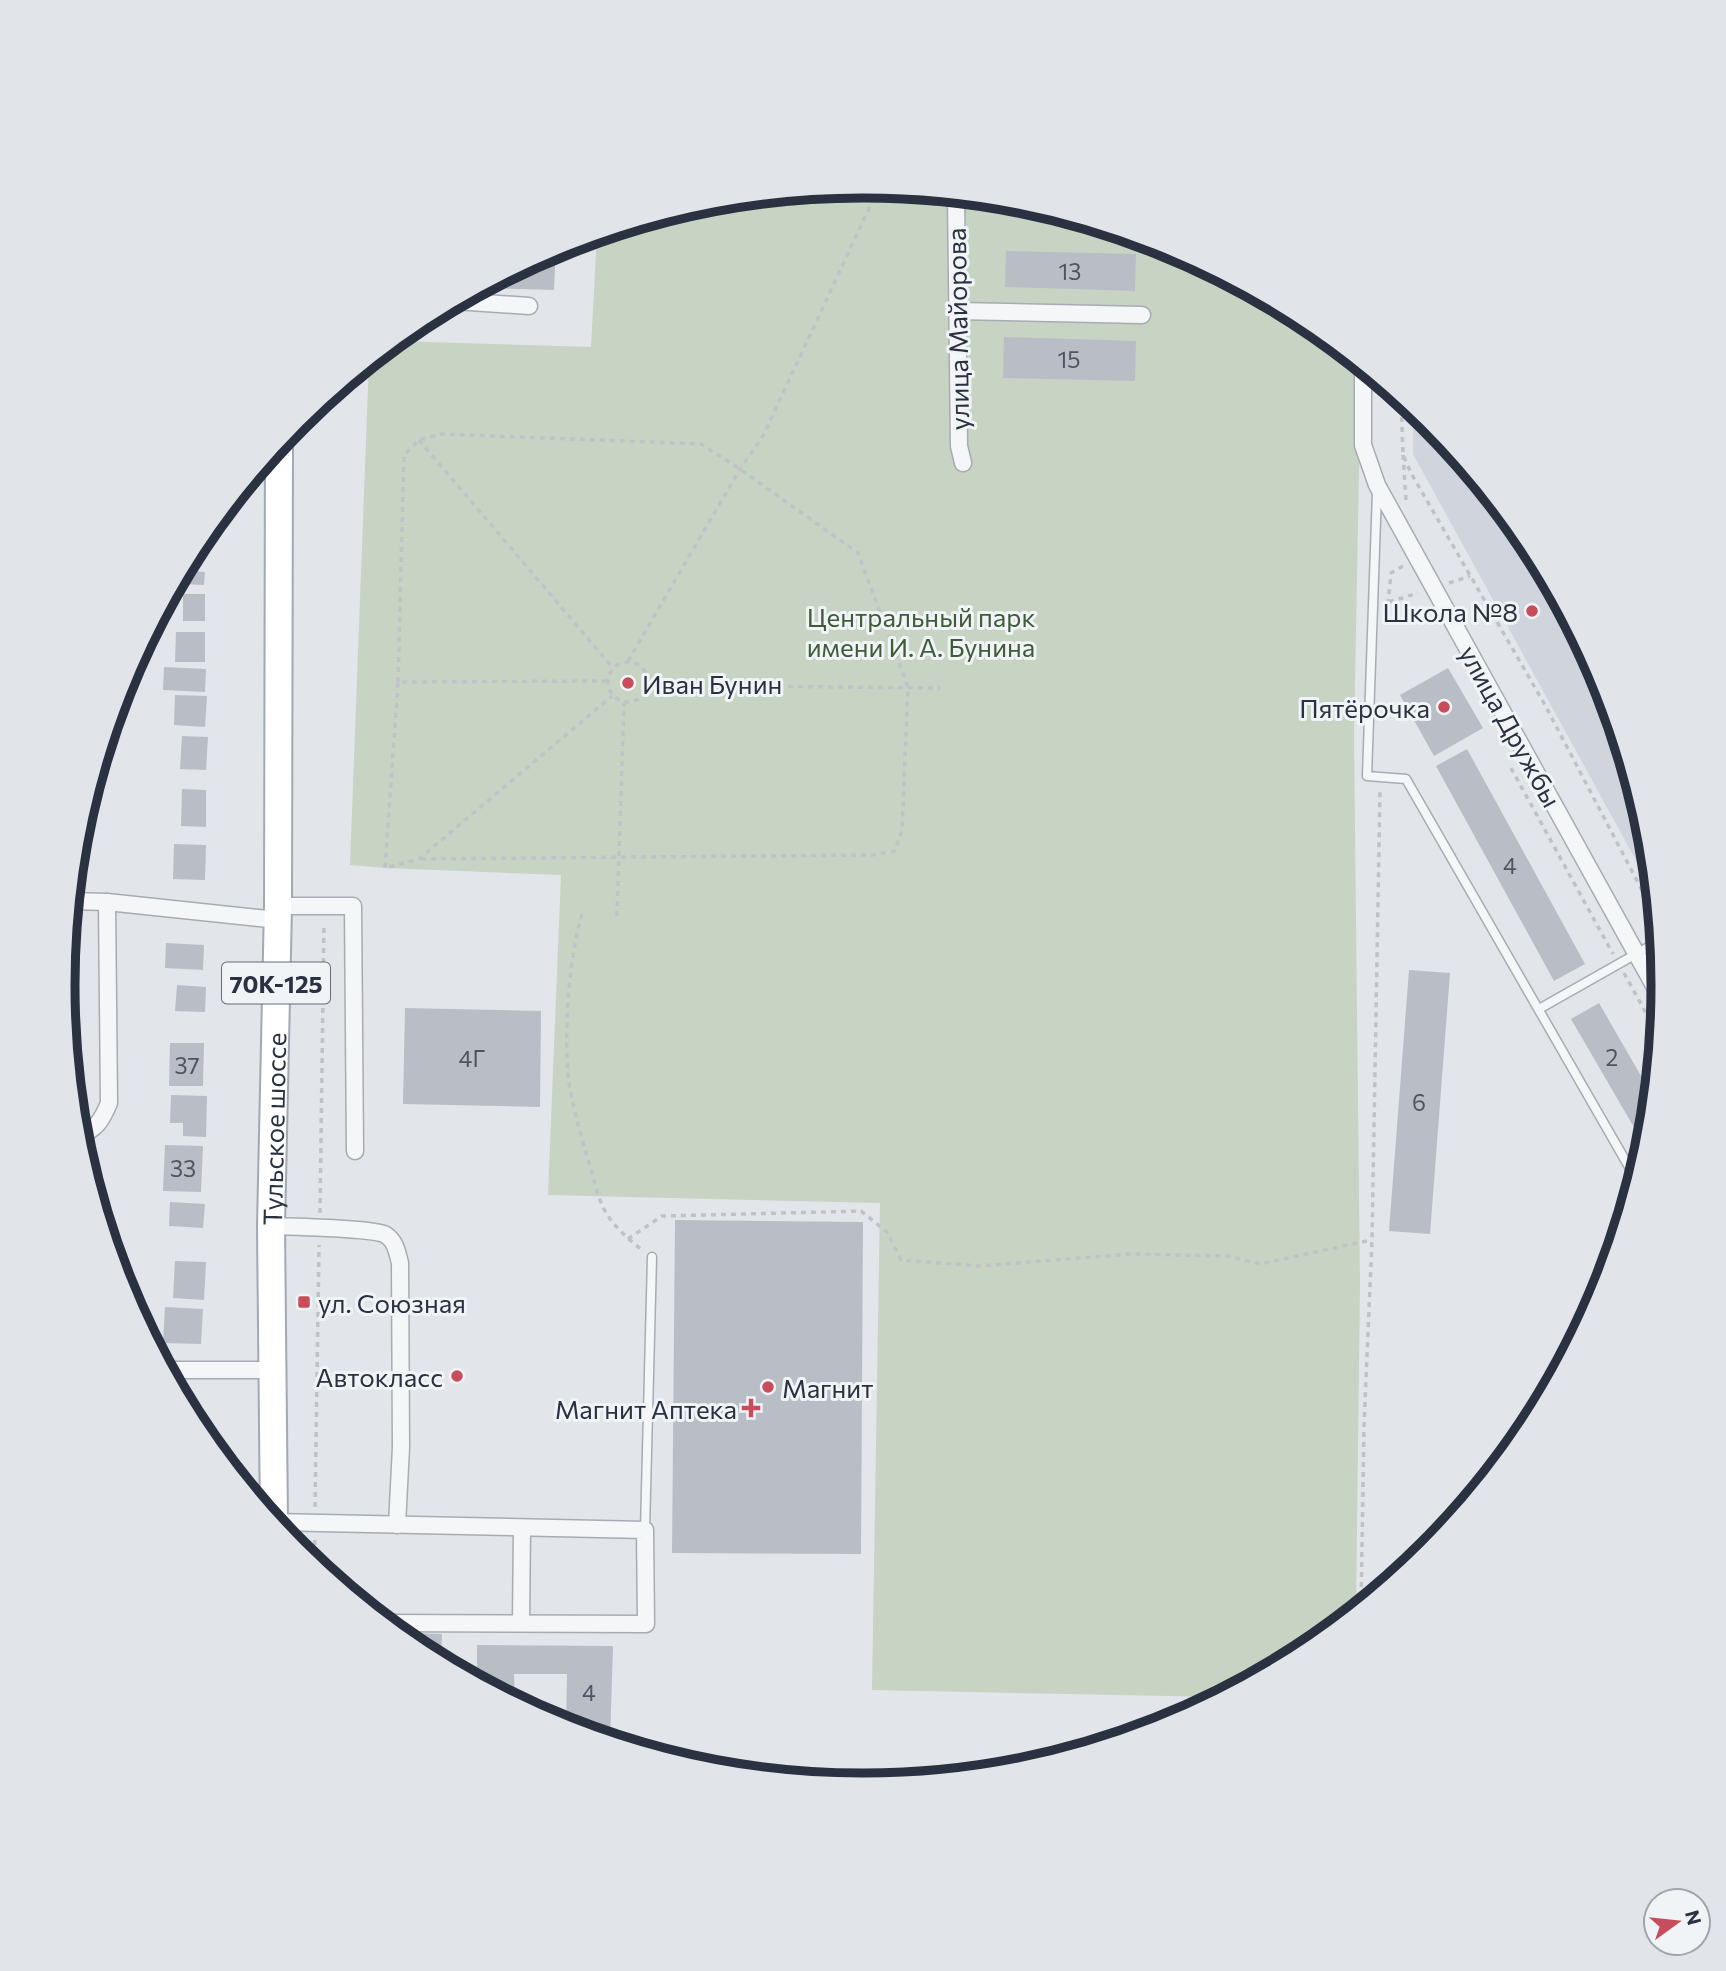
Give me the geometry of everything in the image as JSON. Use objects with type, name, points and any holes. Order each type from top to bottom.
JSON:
[{"type":"main road","name":"Тульское шоссе","points":[[274,1508],[271,1226],[278,913],[279,457]]},
{"type":"street","name":"улица Майорова","points":[[956,203],[959,446],[963,463]]},
{"type":"street","points":[[471,302],[529,306]]},
{"type":"street","points":[[957,312],[1142,316]]},
{"type":"street","name":"улица Дружбы","points":[[1363,377],[1363,445],[1377,485],[1651,980]]},
{"type":"street","points":[[80,901],[278,913],[353,906],[355,1151]]},
{"type":"street","points":[[89,1132],[102,1120],[109,1103],[107,902]]},
{"type":"street","points":[[271,1226],[385,1234],[396,1246],[400,1263],[401,1447],[397,1525]]},
{"type":"street","points":[[176,1370],[271,1370]]},
{"type":"street","points":[[288,1523],[645,1530],[646,1624],[401,1623]]},
{"type":"street","points":[[521,1623],[522,1528]]},
{"type":"lane","points":[[1377,485],[1367,776],[1406,779],[1629,1167]]},
{"type":"lane","points":[[1539,1009],[1649,946]]},
{"type":"lane","points":[[645,1530],[652,1258]]},
{"type":"path","points":[[628,661],[643,669],[648,677],[648,685],[640,699],[624,703],[612,696],[607,681],[612,668],[628,661],[740,469],[763,436],[874,198]]},
{"type":"path","points":[[1401,410],[1403,454],[1410,473],[1545,705],[1645,897]]},
{"type":"path","points":[[442,433],[701,444],[858,553],[908,687],[902,830],[895,851],[871,855],[419,859],[386,869],[398,682],[404,455],[419,440],[442,433]]},
{"type":"path","points":[[419,440],[612,668]]},
{"type":"path","points":[[1388,602],[1388,616]]},
{"type":"path","points":[[398,682],[607,681]]},
{"type":"path","points":[[648,685],[940,688]]},
{"type":"path","points":[[419,859],[612,696]]},
{"type":"path","points":[[617,916],[624,703]]},
{"type":"path","points":[[1361,1595],[1364,1425],[1372,1240],[1380,778]]},
{"type":"path","points":[[582,914],[576,934],[570,986],[567,1033],[569,1086],[603,1208],[628,1239],[652,1258]]},
{"type":"path","points":[[628,1239],[662,1216],[862,1211],[887,1232],[901,1259],[979,1266],[1130,1254],[1228,1256],[1260,1264],[1372,1240]]},
{"type":"shaded area","name":"Школа №8","points":[[1413,422],[1488,506],[1518,548],[1570,637],[1609,732],[1636,832],[1642,872],[1413,454]]},
{"type":"green space","name":"Центральный парк имени И. А. Бунина","points":[[811,199],[915,199],[1017,213],[1116,240],[1164,258],[1257,303],[1301,331],[1361,376],[1354,737],[1360,1284],[1356,1599],[1301,1640],[1257,1668],[1211,1692],[1201,1697],[872,1690],[880,1203],[548,1195],[561,875],[350,865],[369,373],[410,342],[591,347],[596,245],[659,225],[760,204]]},
{"type":"building","points":[[1006,251],[1136,254],[1135,291],[1005,287]]},
{"type":"building","points":[[555,261],[554,290],[497,288]]},
{"type":"building","points":[[1004,337],[1136,341],[1135,381],[1003,378]]},
{"type":"building","points":[[194,571],[205,572],[204,585],[186,584]]},
{"type":"building","points":[[183,594],[205,594],[205,621],[183,621]]},
{"type":"building","points":[[176,632],[205,632],[205,662],[175,662]]},
{"type":"building","points":[[164,667],[206,669],[205,692],[163,690]]},
{"type":"building","points":[[1448,668],[1483,728],[1434,756],[1400,695]]},
{"type":"building","points":[[175,695],[207,696],[205,727],[174,725]]},
{"type":"building","points":[[182,736],[208,737],[206,770],[180,769]]},
{"type":"building","points":[[1467,749],[1585,964],[1554,981],[1436,766]]},
{"type":"building","points":[[182,789],[206,790],[206,827],[181,826]]},
{"type":"building","points":[[174,844],[206,845],[205,880],[173,879]]},
{"type":"building","points":[[166,943],[204,945],[203,970],[165,968]]},
{"type":"building","points":[[1409,970],[1450,973],[1430,1234],[1389,1231]]},
{"type":"building","points":[[177,985],[206,987],[205,1012],[175,1011]]},
{"type":"building","points":[[1599,1003],[1645,1082],[1637,1133],[1571,1019]]},
{"type":"building","points":[[405,1008],[541,1011],[540,1107],[403,1104]]},
{"type":"building","points":[[170,1043],[204,1043],[203,1086],[169,1086]]},
{"type":"building","points":[[171,1095],[207,1096],[206,1137],[183,1136],[183,1123],[170,1123]]},
{"type":"building","points":[[165,1145],[203,1146],[201,1192],[163,1191]]},
{"type":"building","points":[[170,1202],[205,1204],[203,1228],[169,1226]]},
{"type":"building","name":"Магнит","points":[[675,1220],[863,1222],[861,1554],[672,1553]]},
{"type":"building","points":[[175,1261],[206,1262],[204,1300],[173,1298]]},
{"type":"building","points":[[165,1307],[203,1309],[201,1344],[163,1343]]},
{"type":"building","points":[[416,1633],[442,1634],[441,1650]]},
{"type":"building","points":[[477,1645],[613,1646],[610,1731],[566,1715],[567,1674],[514,1674],[515,1692],[477,1672]]},
{"type":"place","name":"Школа №8","points":[[1532,611]]},
{"type":"place","name":"Иван Бунин","points":[[628,683]]},
{"type":"place","name":"Пятёрочка","points":[[1444,707]]},
{"type":"place","name":"ул. Союзная","points":[[304,1302]]},
{"type":"place","name":"Автокласс","points":[[457,1376]]},
{"type":"place","name":"Магнит","points":[[768,1387]]},
{"type":"place","name":"Магнит Аптека","points":[[751,1408]]}]
